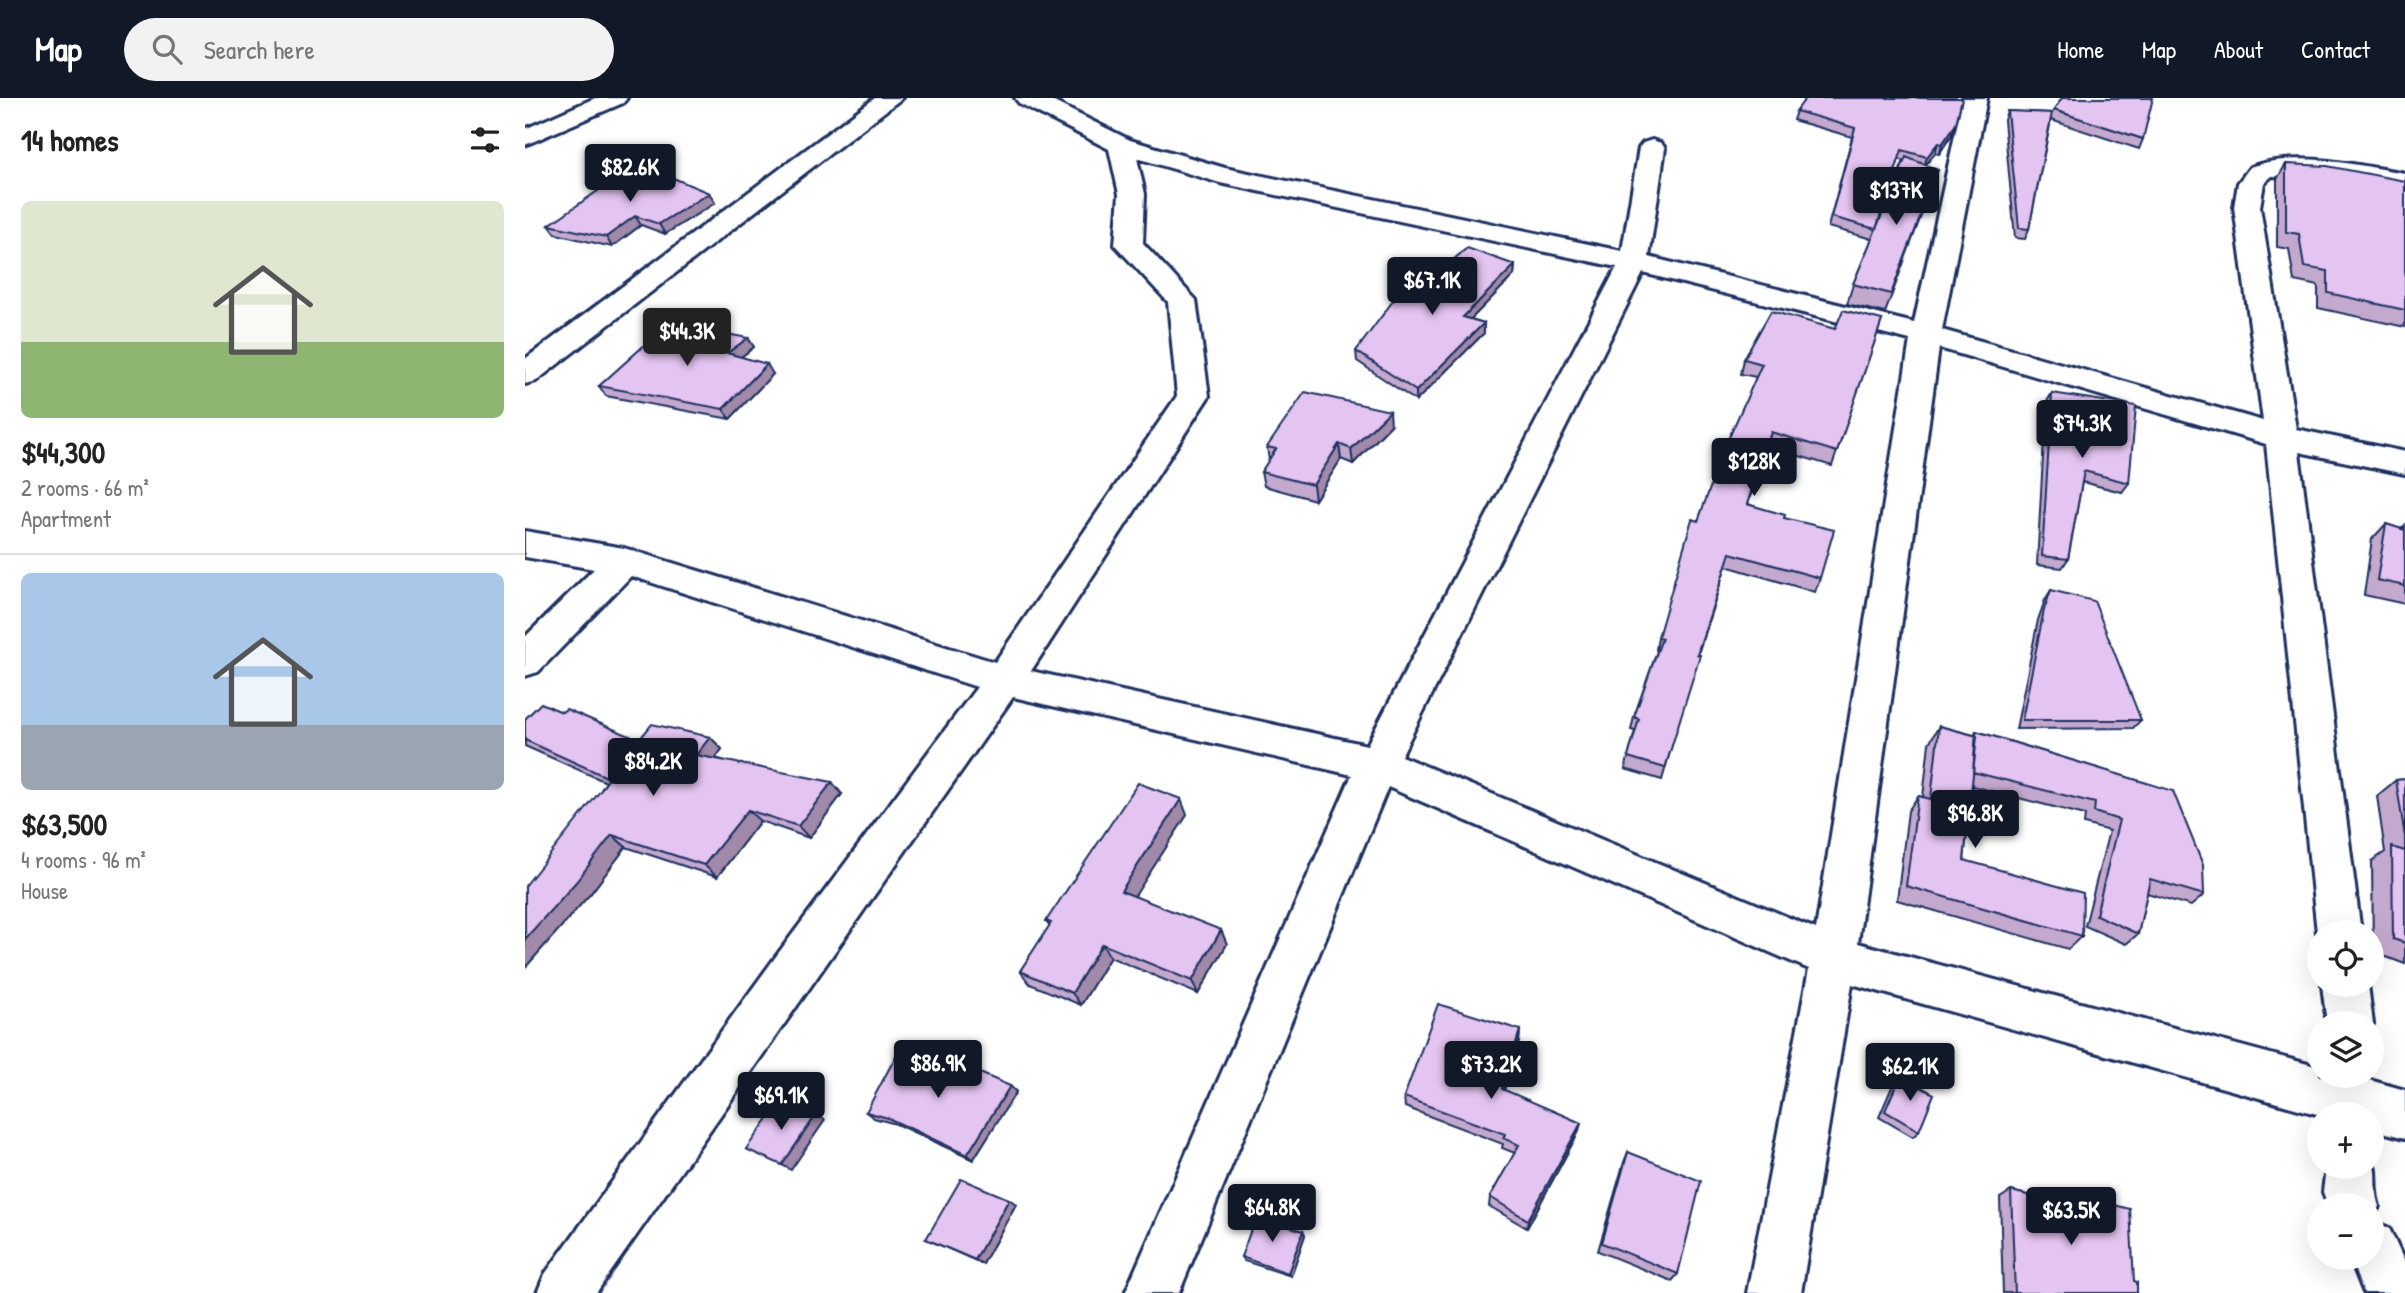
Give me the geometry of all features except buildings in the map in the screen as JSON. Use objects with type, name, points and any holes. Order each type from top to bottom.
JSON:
[{"type":"street","points":[[525,138],[615,98]]},
{"type":"street","points":[[525,374],[890,98]]},
{"type":"street","points":[[1027,98],[1121,145],[1220,175],[1634,262],[1926,335],[2281,437],[2405,463]]},
{"type":"street","points":[[1774,1293],[1834,958],[1926,335],[1975,98]]},
{"type":"street","points":[[564,1293],[790,974],[1004,680],[1193,397],[1182,300],[1129,245],[1132,194],[1121,145]]},
{"type":"street","points":[[1152,1293],[1377,764],[1634,262],[1652,148]]},
{"type":"street","points":[[2337,920],[2281,437],[2247,207],[2253,178],[2262,170],[2292,168],[2405,181]]},
{"type":"street","points":[[525,544],[624,561],[1004,680],[1377,764],[1834,958],[2358,1097],[2405,1114]]},
{"type":"street","points":[[525,661],[624,561]]},
{"type":"street","points":[[2381,1270],[2391,1293]]}]
